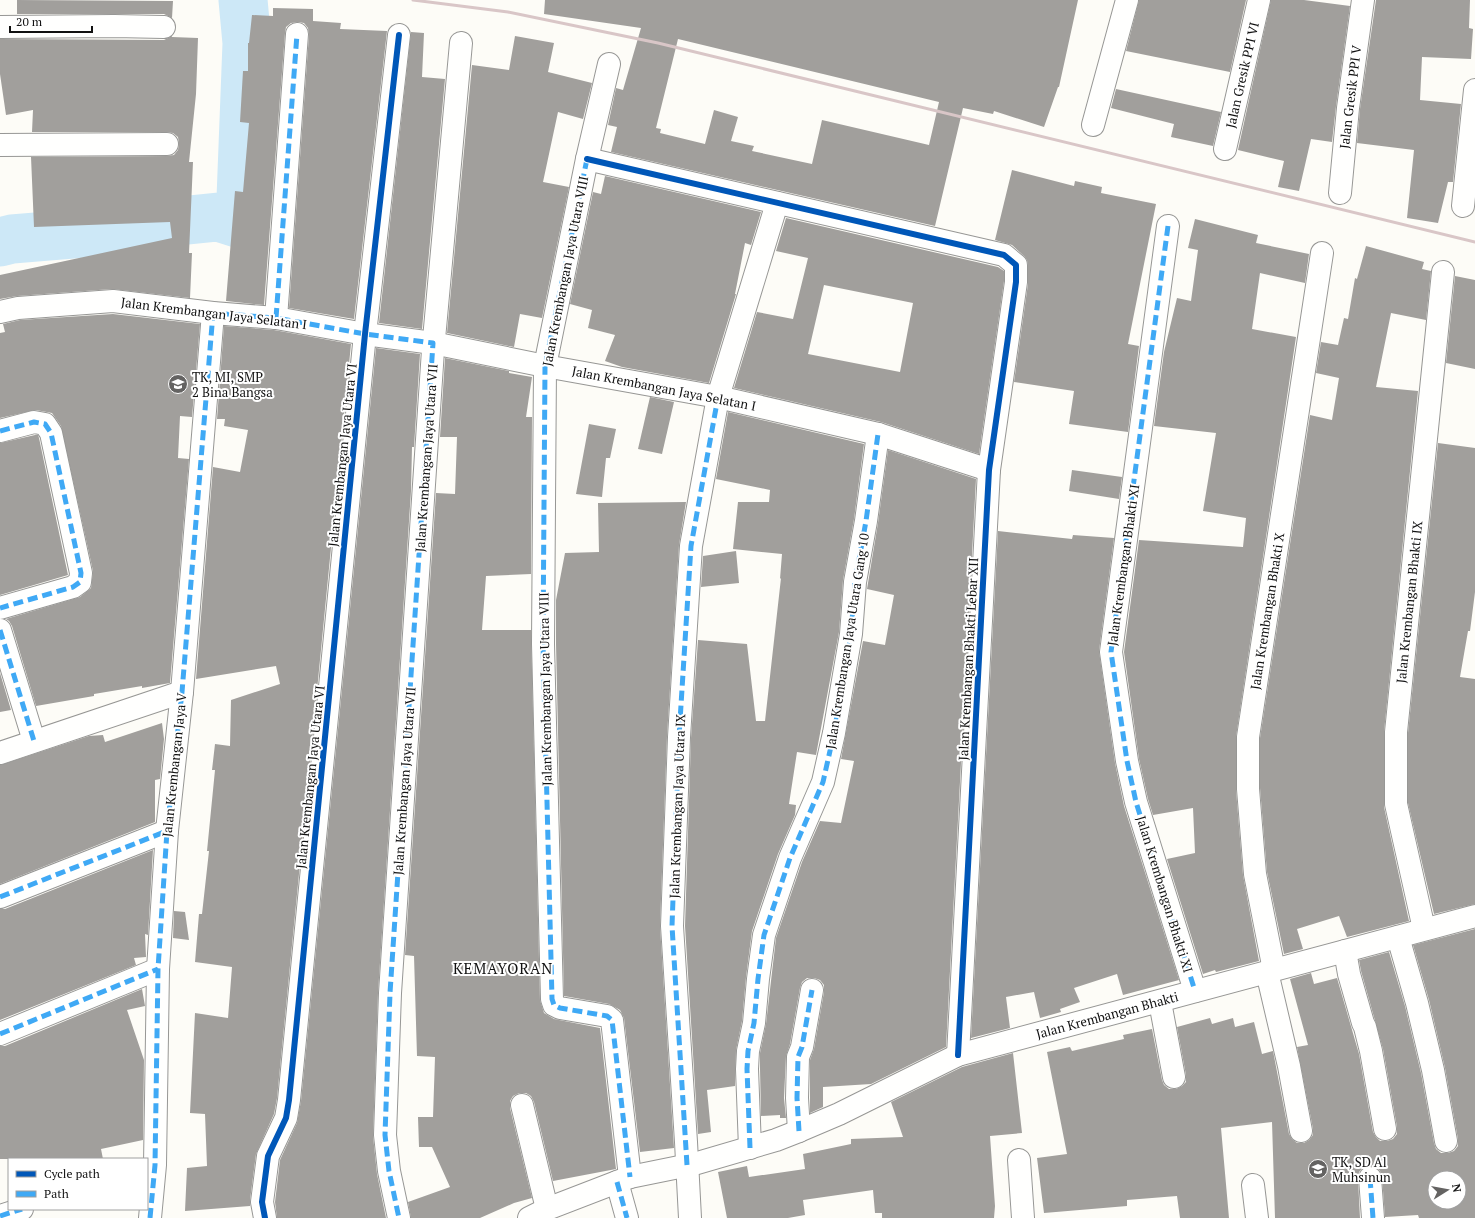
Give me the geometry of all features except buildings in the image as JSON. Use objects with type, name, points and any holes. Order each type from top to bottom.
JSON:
[{"type":"street","points":[[1093,125],[1127,0]]},
{"type":"street","name":"Jalan Gresik PPI VI","points":[[1225,149],[1259,0]]},
{"type":"street","name":"Jalan Gresik PPI V","points":[[1340,193],[1348,108],[1363,0]]},
{"type":"street","points":[[0,27],[114,26],[164,28]]},
{"type":"street","points":[[276,318],[298,34]]},
{"type":"street","name":"Jalan Krembangan Jaya Utara VI","points":[[265,1218],[262,1202],[268,1156],[286,1118],[290,1100],[365,334],[400,35]]},
{"type":"street","name":"Jalan Krembangan Jaya Utara VII","points":[[399,1218],[389,1171],[385,1135],[390,993],[434,343],[461,43]]},
{"type":"street","name":"Jalan Krembangan Jaya Utara VIII","points":[[609,64],[586,159],[545,366],[543,644],[552,999],[554,1005],[560,1008],[607,1016],[612,1020],[624,1179]]},
{"type":"street","points":[[1463,206],[1475,90]]},
{"type":"street","points":[[0,145],[167,144]]},
{"type":"street","points":[[586,159],[777,203]]},
{"type":"street","name":"Jalan Krembangan Bhakti Lebar XII","points":[[777,203],[1004,255],[1016,265],[1016,282],[989,470],[958,1055]]},
{"type":"street","name":"Jalan Krembangan Jaya Utara IX","points":[[690,1218],[672,926],[679,737],[691,546],[718,397],[777,203]]},
{"type":"street","name":"Jalan Krembangan Bhakti XI","points":[[1168,226],[1111,652],[1127,761],[1136,802],[1196,991]]},
{"type":"street","name":"Jalan Krembangan Bhakti X","points":[[1301,1131],[1270,971],[1255,874],[1248,789],[1248,737],[1322,252]]},
{"type":"street","name":"Jalan Krembangan Bhakti IX","points":[[1424,929],[1396,804],[1396,732],[1443,272]]},
{"type":"street","name":"Jalan Krembangan Jaya Selatan I","points":[[0,312],[18,308],[113,301],[213,313],[276,318],[365,334],[434,343],[545,366],[718,397],[878,434],[989,470]]},
{"type":"street","name":"Jalan Krembangan Jaya V","points":[[150,1218],[158,969],[167,831],[182,692],[213,313]]},
{"type":"street","points":[[0,431],[34,422],[45,424],[51,433],[81,573],[80,582],[73,587],[0,608]]},
{"type":"street","name":"Jalan Krembangan Jaya Utara Gang 10","points":[[750,1148],[747,1069],[748,1051],[754,1024],[764,935],[790,858],[823,782],[834,733],[851,634],[855,582],[866,521],[878,434]]},
{"type":"street","points":[[0,630],[34,741]]},
{"type":"street","points":[[0,753],[182,692]]},
{"type":"street","points":[[0,897],[167,831]]},
{"type":"street","name":"Jalan Krembangan Bhakti","points":[[538,1214],[624,1179],[687,1165],[750,1148],[799,1131],[839,1114],[958,1055],[1160,1002],[1475,916]]},
{"type":"street","points":[[1398,937],[1425,1036],[1446,1141]]},
{"type":"street","points":[[1345,951],[1371,1051],[1385,1129]]},
{"type":"street","points":[[0,1034],[158,969]]},
{"type":"street","points":[[799,1131],[797,1098],[798,1056],[802,1048],[812,990]]},
{"type":"street","points":[[1160,1002],[1174,1077]]},
{"type":"street","points":[[522,1105],[538,1214]]},
{"type":"street","points":[[1019,1160],[1023,1218]]},
{"type":"street","points":[[1370,1178],[1373,1218]]},
{"type":"street","points":[[624,1179],[628,1218]]},
{"type":"street","points":[[1254,1185],[1257,1218]]},
{"type":"street","points":[[0,1216],[19,1210]]},
{"type":"waterway","points":[[0,242],[12,239],[97,232],[218,217],[240,224],[247,43],[243,0]]},
{"type":"railway","points":[[413,0],[508,12],[658,43],[1475,242]]},
{"type":"marked path","points":[[276,318],[297,34]]},
{"type":"marked path","points":[[587,159],[545,366],[543,644],[552,999],[554,1005],[560,1008],[607,1016],[612,1020],[630,1177]]},
{"type":"marked path","points":[[1168,226],[1111,652],[1127,761],[1136,802],[1195,991]]},
{"type":"marked path","points":[[150,1218],[155,1165],[158,969],[167,831],[182,692],[213,313],[276,318],[365,334],[433,343],[390,993],[385,1135],[389,1171],[399,1218]]},
{"type":"marked path","points":[[687,1165],[672,926],[679,737],[691,546],[718,397]]},
{"type":"marked path","points":[[0,431],[34,422],[45,424],[51,433],[81,573],[80,582],[73,587],[0,608]]},
{"type":"marked path","points":[[750,1148],[747,1069],[748,1051],[754,1023],[764,935],[790,858],[823,782],[834,733],[851,634],[855,582],[866,521],[878,434]]},
{"type":"marked path","points":[[0,630],[34,741]]},
{"type":"marked path","points":[[0,897],[167,831]]},
{"type":"marked path","points":[[0,1034],[158,969]]},
{"type":"marked path","points":[[799,1131],[797,1098],[798,1057],[802,1047],[812,990]]},
{"type":"marked path","points":[[1370,1178],[1373,1218]]},
{"type":"marked path","points":[[617,1182],[627,1218]]},
{"type":"marked path","points":[[0,1216],[19,1210]]},
{"type":"cycle path","points":[[265,1218],[262,1202],[268,1156],[286,1118],[289,1100],[365,334],[399,35]]},
{"type":"cycle path","points":[[587,159],[1004,255],[1016,265],[1016,282],[989,470],[958,1055]]},
{"type":"place","name":"TK, MI, SMP 2 Bina Bangsa","points":[[178,384]]},
{"type":"place","name":"TK, SD Al Muhsinun","points":[[1318,1169]]},
{"type":"district","name":"KEMAYORAN","points":[[503,969]]}]
